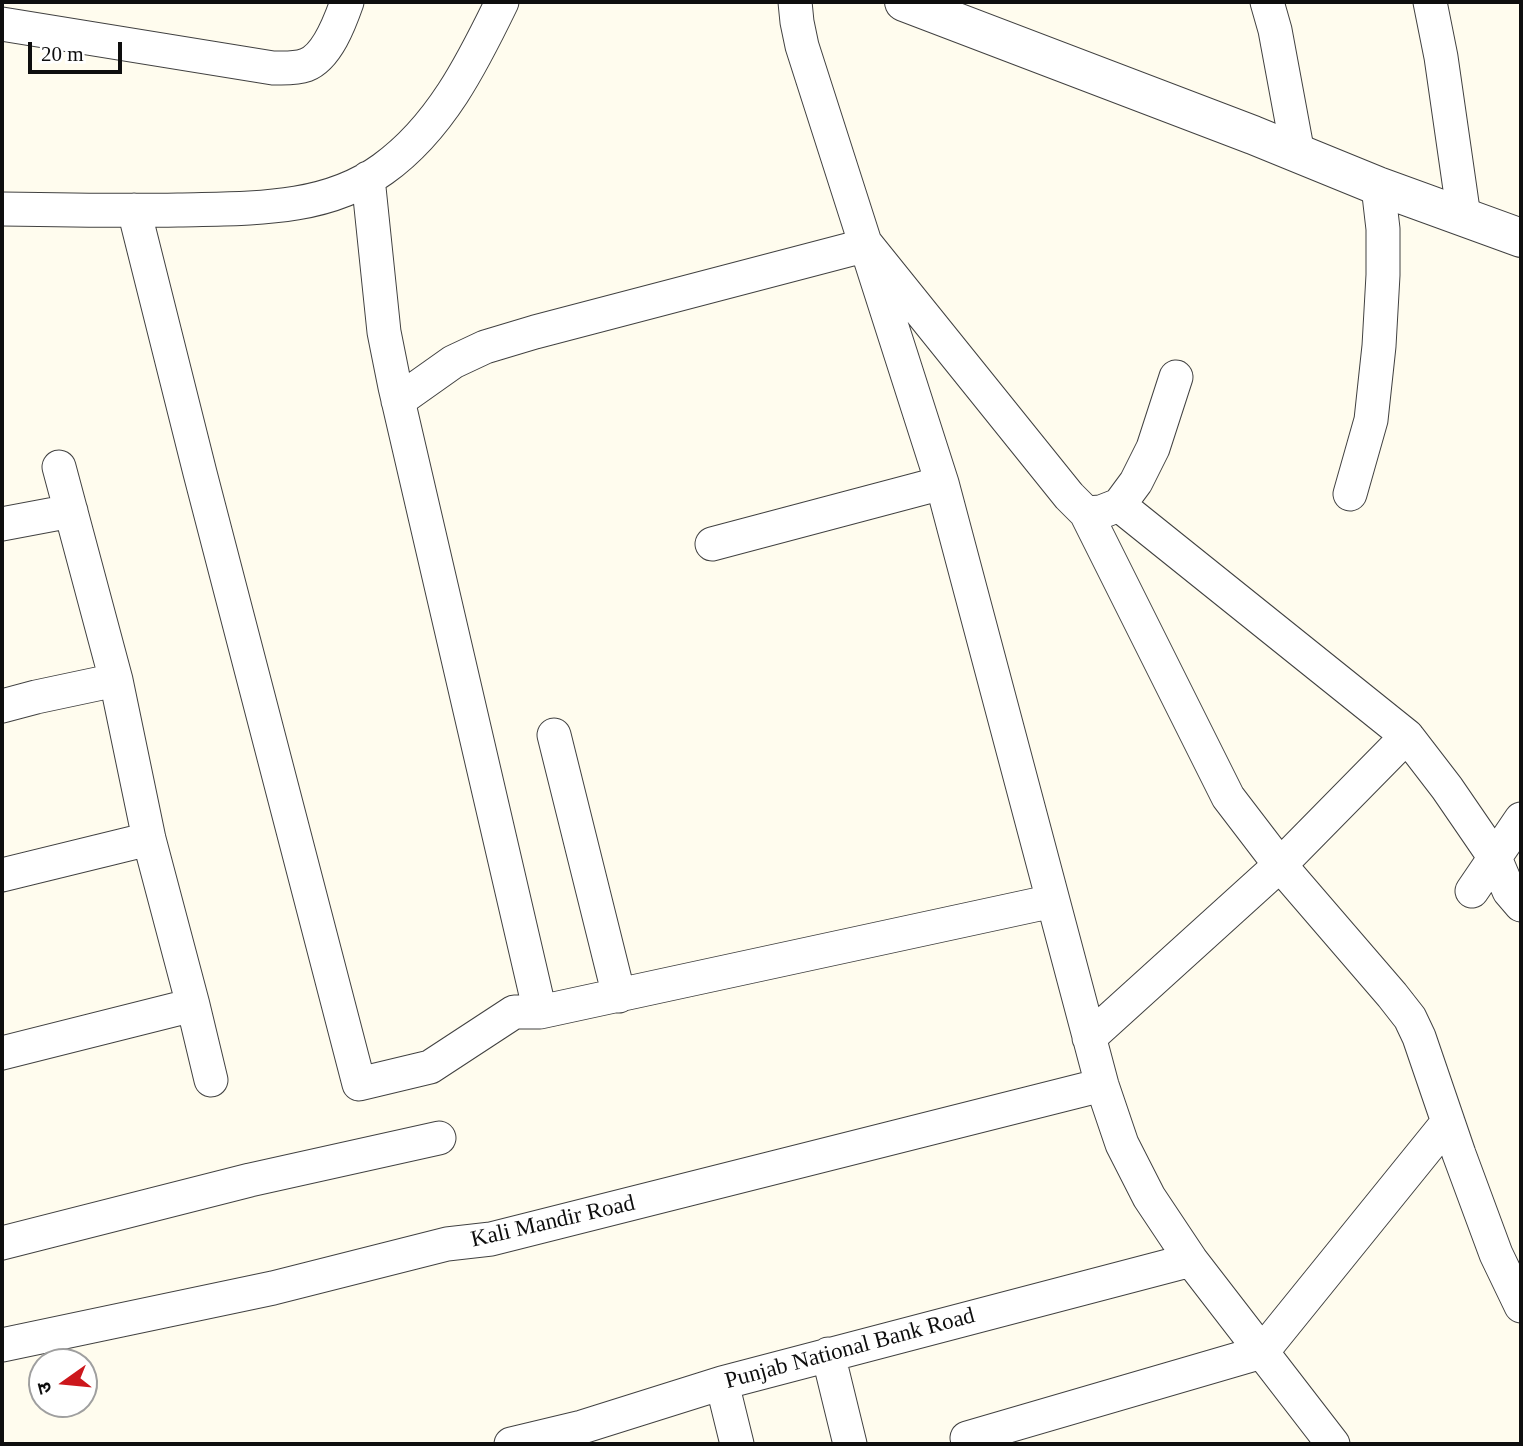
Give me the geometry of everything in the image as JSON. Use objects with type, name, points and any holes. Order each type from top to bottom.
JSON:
[{"type":"street","points":[[2,24],[273,68],[295,68],[318,59],[328,45],[346,2]]},
{"type":"street","points":[[2,209],[230,209],[297,204],[349,189],[383,170],[412,144],[443,108],[475,59],[502,2]]},
{"type":"street","points":[[795,2],[802,46],[942,483],[1089,1038],[1122,1144],[1149,1197],[1191,1260],[1333,1444]]},
{"type":"street","points":[[904,2],[1378,186],[1521,237]]},
{"type":"street","points":[[1267,2],[1275,30],[1298,154]]},
{"type":"street","points":[[1430,2],[1441,57],[1464,217]]},
{"type":"street","points":[[368,178],[384,332],[398,401],[540,1012]]},
{"type":"street","points":[[1350,494],[1371,420],[1379,346],[1383,229],[1378,186]]},
{"type":"street","points":[[134,210],[359,1084],[430,1067],[514,1012],[540,1012],[619,996],[1053,901]]},
{"type":"street","points":[[398,401],[453,362],[485,347],[867,245]]},
{"type":"street","points":[[867,245],[1069,496],[1086,513],[1228,797],[1280,865],[1410,1018],[1496,1254],[1521,1306]]},
{"type":"street","points":[[1086,513],[1101,512],[1119,505],[1136,482],[1153,448],[1176,377]]},
{"type":"street","points":[[59,467],[116,680],[149,839],[211,1080]]},
{"type":"street","points":[[712,544],[942,483]]},
{"type":"street","points":[[1119,505],[1407,736],[1495,858],[1509,891],[1521,905]]},
{"type":"street","points":[[2,524],[71,511]]},
{"type":"street","points":[[2,706],[116,680]]},
{"type":"street","points":[[554,735],[619,996]]},
{"type":"street","points":[[1089,1038],[1280,865],[1407,736]]},
{"type":"street","points":[[1472,891],[1521,819]]},
{"type":"street","points":[[2,875],[149,839]]},
{"type":"street","points":[[2,1053],[193,1005]]},
{"type":"street","name":"Kali Mandir Road","points":[[2,1345],[273,1288],[447,1244],[491,1239],[1102,1085]]},
{"type":"street","points":[[967,1438],[1262,1352],[1448,1122]]},
{"type":"street","points":[[2,1242],[250,1180],[439,1138]]},
{"type":"street","name":"Punjab National Bank Road","points":[[511,1444],[585,1436],[722,1383],[1191,1260]]},
{"type":"street","points":[[828,1354],[850,1444]]},
{"type":"street","points":[[722,1383],[737,1444]]}]
